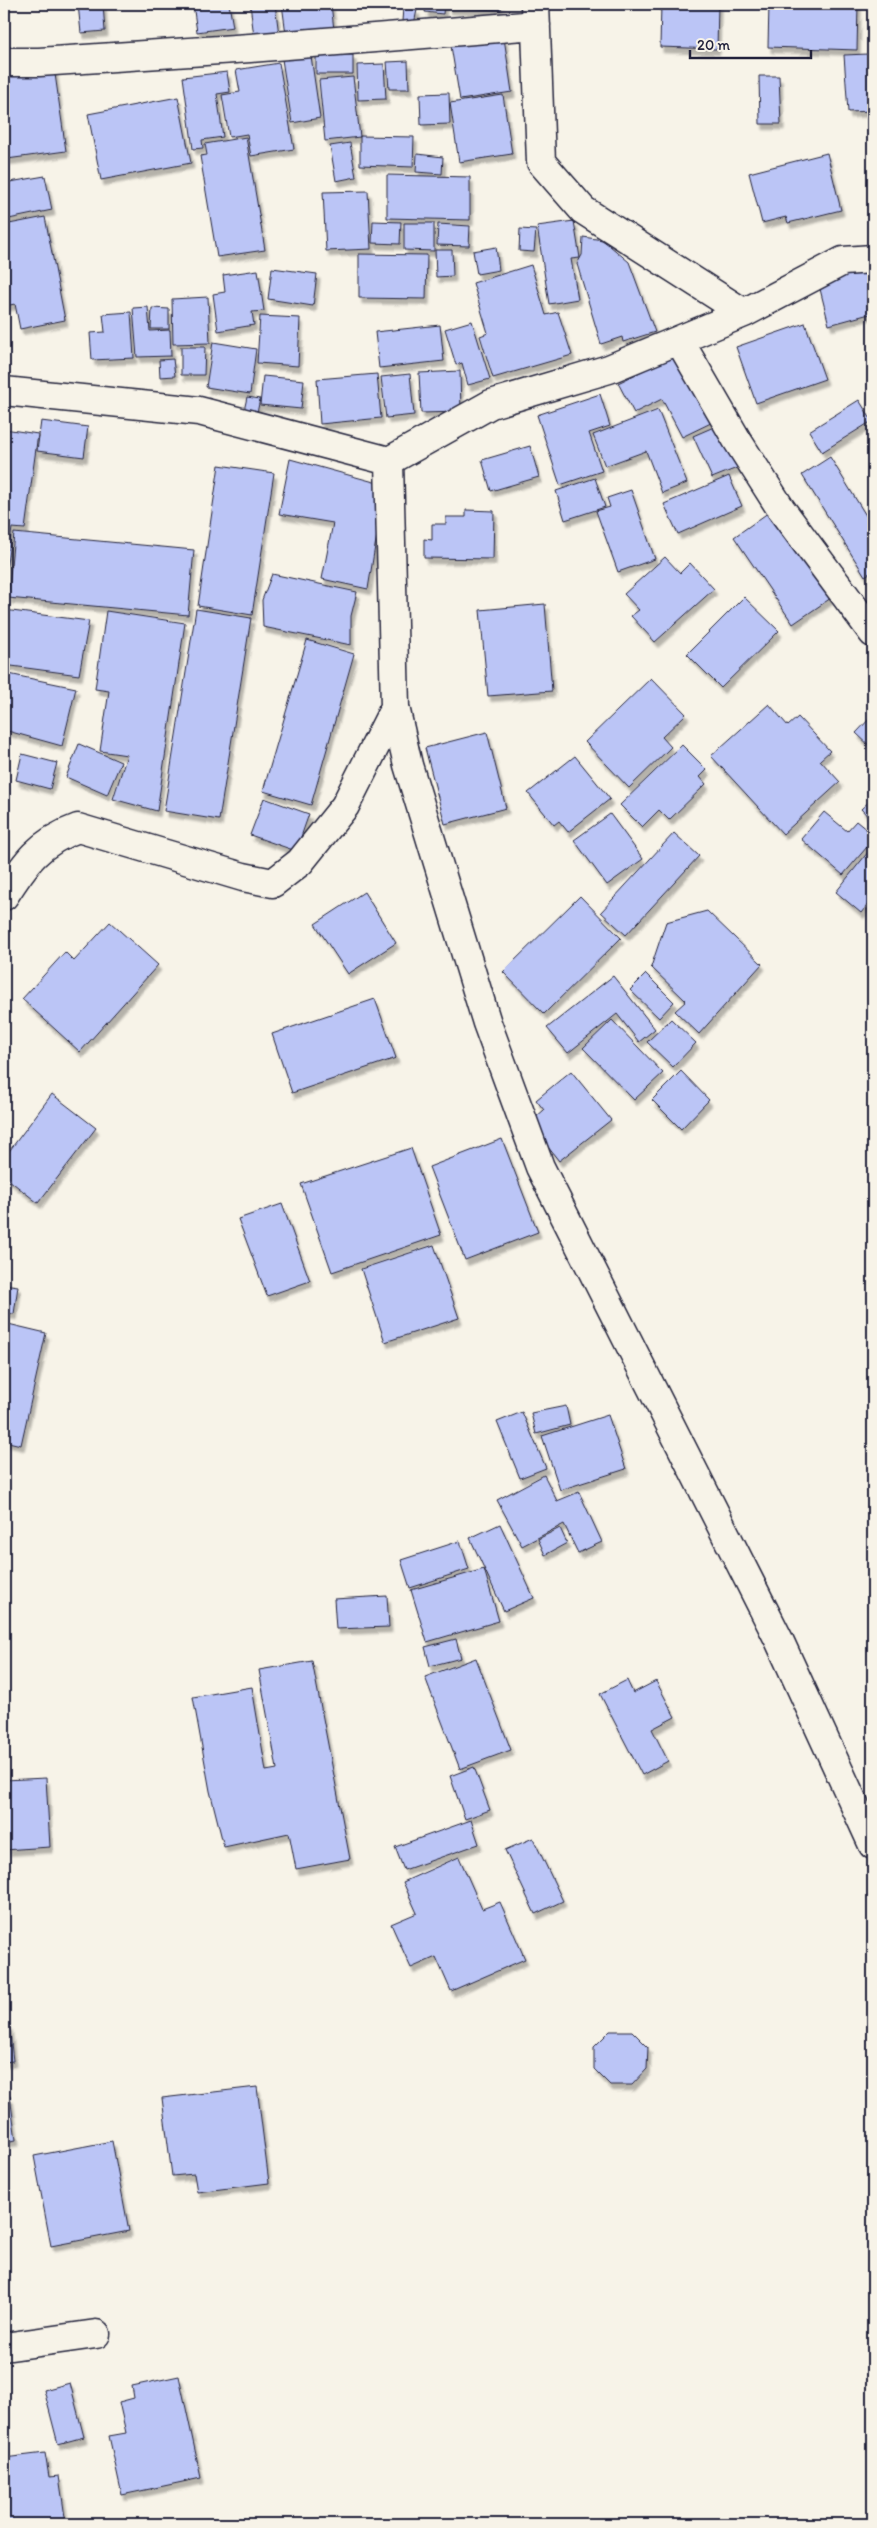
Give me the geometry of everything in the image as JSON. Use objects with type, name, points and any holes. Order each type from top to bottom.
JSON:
[{"type":"street","points":[[4,62],[39,62],[250,48],[536,15],[541,162],[583,210],[744,313]]},
{"type":"street","points":[[4,391],[199,411],[389,461],[491,404],[608,370],[744,313],[843,260],[873,259]]},
{"type":"street","points":[[679,340],[737,440],[781,509],[873,633]]},
{"type":"street","points":[[389,461],[395,707],[408,765],[484,1013],[540,1167],[779,1640],[873,1845]]},
{"type":"street","points":[[4,896],[25,863],[56,836],[78,828],[243,877],[273,883],[300,862],[345,806],[395,707]]},
{"type":"street","points":[[4,2346],[96,2334]]},
{"type":"building","points":[[78,4],[103,4],[105,31],[81,33]]},
{"type":"building","points":[[193,4],[229,4],[233,27],[197,32]]},
{"type":"building","points":[[250,4],[275,4],[279,35],[254,37]]},
{"type":"building","points":[[282,4],[331,4],[334,30],[286,34]]},
{"type":"building","points":[[426,4],[444,4],[443,14],[425,12]]},
{"type":"building","points":[[448,4],[501,4],[501,10],[448,8]]},
{"type":"building","points":[[661,4],[718,4],[717,49],[660,47]]},
{"type":"building","points":[[769,4],[858,4],[857,50],[768,47]]},
{"type":"building","points":[[403,8],[417,10],[414,24],[402,21]]},
{"type":"building","points":[[504,38],[512,92],[460,100],[451,46]]},
{"type":"building","points":[[868,45],[873,45],[873,111],[848,112],[844,55],[868,54]]},
{"type":"building","points":[[310,49],[320,118],[292,123],[281,53]]},
{"type":"building","points":[[316,55],[353,55],[353,74],[316,74]]},
{"type":"building","points":[[408,61],[409,89],[389,89],[387,62]]},
{"type":"building","points":[[279,63],[294,149],[251,156],[247,134],[229,137],[222,95],[240,92],[236,70]]},
{"type":"building","points":[[384,64],[386,99],[358,100],[357,65]]},
{"type":"building","points":[[54,67],[66,151],[7,159],[4,135],[4,73]]},
{"type":"building","points":[[227,72],[230,92],[217,94],[223,137],[202,140],[203,148],[193,149],[183,77]]},
{"type":"building","points":[[759,76],[779,76],[781,124],[760,124]]},
{"type":"building","points":[[353,77],[360,137],[325,141],[319,80]]},
{"type":"building","points":[[449,93],[450,124],[421,125],[420,94]]},
{"type":"building","points":[[503,95],[512,154],[459,162],[450,103]]},
{"type":"building","points":[[178,97],[191,163],[101,180],[88,114]]},
{"type":"building","points":[[360,136],[414,137],[413,167],[360,165]]},
{"type":"building","points":[[246,137],[265,250],[217,257],[200,156],[207,155],[205,144]]},
{"type":"building","points":[[350,143],[356,177],[336,181],[330,146]]},
{"type":"building","points":[[827,153],[841,210],[788,223],[786,217],[762,223],[749,173]]},
{"type":"building","points":[[417,154],[443,157],[442,174],[416,172]]},
{"type":"building","points":[[387,175],[470,177],[470,220],[387,218]]},
{"type":"building","points":[[45,176],[52,210],[4,220],[4,183]]},
{"type":"building","points":[[368,191],[371,249],[326,251],[323,192]]},
{"type":"building","points":[[45,217],[65,320],[20,329],[15,304],[4,306],[4,225]]},
{"type":"building","points":[[373,221],[401,222],[400,244],[372,243]]},
{"type":"building","points":[[574,221],[580,258],[571,259],[578,299],[549,304],[537,226]]},
{"type":"building","points":[[404,223],[434,223],[434,251],[404,250]]},
{"type":"building","points":[[438,224],[470,226],[469,246],[437,245]]},
{"type":"building","points":[[520,229],[536,230],[534,252],[519,251]]},
{"type":"building","points":[[583,237],[603,240],[629,262],[655,332],[623,342],[622,337],[601,344],[577,264],[582,255]]},
{"type":"building","points":[[496,247],[499,270],[477,274],[473,251]]},
{"type":"building","points":[[435,250],[452,250],[453,276],[436,277]]},
{"type":"building","points":[[359,254],[427,255],[426,299],[359,298]]},
{"type":"building","points":[[531,265],[546,315],[558,312],[572,355],[493,378],[480,336],[488,333],[473,283]]},
{"type":"building","points":[[873,266],[873,313],[829,325],[818,281]]},
{"type":"building","points":[[272,268],[317,274],[313,306],[268,299]]},
{"type":"building","points":[[258,270],[264,311],[252,312],[254,325],[218,331],[213,294],[225,292],[223,275]]},
{"type":"building","points":[[208,297],[210,343],[173,344],[172,299]]},
{"type":"building","points":[[148,307],[150,331],[170,330],[171,356],[137,357],[133,308]]},
{"type":"building","points":[[152,308],[169,309],[169,329],[151,329]]},
{"type":"building","points":[[131,312],[134,358],[92,360],[90,333],[105,332],[103,314]]},
{"type":"building","points":[[260,316],[300,318],[298,366],[257,363]]},
{"type":"building","points":[[472,321],[490,379],[468,385],[462,363],[456,365],[445,329]]},
{"type":"building","points":[[805,323],[825,379],[756,403],[736,347]]},
{"type":"building","points":[[440,325],[444,361],[379,368],[375,332]]},
{"type":"building","points":[[213,342],[256,349],[250,394],[206,387]]},
{"type":"building","points":[[181,347],[205,347],[204,375],[181,375]]},
{"type":"building","points":[[681,352],[715,421],[682,437],[662,399],[634,413],[618,383]]},
{"type":"building","points":[[173,359],[175,376],[160,377],[159,360]]},
{"type":"building","points":[[460,371],[461,412],[421,413],[419,373]]},
{"type":"building","points":[[377,374],[381,418],[320,424],[317,379]]},
{"type":"building","points":[[410,374],[414,415],[386,418],[381,377]]},
{"type":"building","points":[[263,376],[304,380],[301,409],[260,405]]},
{"type":"building","points":[[600,394],[610,426],[589,433],[602,471],[560,485],[537,415]]},
{"type":"building","points":[[247,397],[260,399],[257,413],[244,411]]},
{"type":"building","points":[[859,400],[872,421],[822,452],[809,431]]},
{"type":"building","points":[[658,410],[687,483],[662,493],[646,451],[605,466],[593,435]]},
{"type":"building","points":[[41,421],[88,427],[84,457],[37,451]]},
{"type":"building","points":[[723,423],[742,466],[712,478],[693,436]]},
{"type":"building","points":[[4,429],[38,434],[25,529],[12,528],[4,585]]},
{"type":"building","points":[[530,446],[539,477],[491,491],[482,460]]},
{"type":"building","points":[[830,457],[873,527],[873,571],[865,576],[802,475]]},
{"type":"building","points":[[290,459],[385,485],[368,589],[322,579],[333,523],[279,514]]},
{"type":"building","points":[[219,465],[274,473],[252,615],[198,606]]},
{"type":"building","points":[[729,476],[742,506],[678,534],[664,504]]},
{"type":"building","points":[[595,478],[605,507],[565,520],[556,491]]},
{"type":"building","points":[[631,490],[655,559],[618,572],[596,511],[610,507],[607,498]]},
{"type":"building","points":[[466,510],[494,511],[493,559],[424,558],[424,539],[432,540],[432,524],[446,524],[446,517],[466,517]]},
{"type":"building","points":[[772,510],[831,598],[793,624],[734,537]]},
{"type":"building","points":[[14,533],[194,550],[188,615],[8,598]]},
{"type":"building","points":[[665,557],[680,573],[690,563],[714,589],[655,642],[631,616],[639,610],[624,594]]},
{"type":"building","points":[[272,574],[357,592],[351,616],[351,645],[263,627],[262,600]]},
{"type":"building","points":[[744,597],[779,631],[721,688],[687,654]]},
{"type":"building","points":[[545,604],[552,691],[488,696],[480,610]]},
{"type":"building","points":[[196,609],[251,618],[219,820],[164,811]]},
{"type":"building","points":[[4,610],[89,621],[79,675],[4,665]]},
{"type":"building","points":[[106,611],[185,623],[157,811],[113,799],[127,755],[100,751],[109,691],[95,689]]},
{"type":"building","points":[[307,640],[354,654],[311,805],[263,791]]},
{"type":"building","points":[[4,673],[76,688],[62,746],[4,730]]},
{"type":"building","points":[[651,678],[686,714],[662,737],[671,747],[629,788],[585,742]]},
{"type":"building","points":[[769,704],[788,726],[798,717],[830,751],[820,760],[840,782],[783,834],[711,756]]},
{"type":"building","points":[[873,715],[873,749],[856,733]]},
{"type":"building","points":[[487,732],[506,808],[445,824],[425,748]]},
{"type":"building","points":[[79,744],[121,762],[107,795],[66,777]]},
{"type":"building","points":[[682,745],[707,770],[700,777],[706,784],[669,820],[659,810],[642,827],[620,805]]},
{"type":"building","points":[[22,754],[57,763],[50,789],[16,780]]},
{"type":"building","points":[[575,756],[610,799],[568,832],[559,821],[554,825],[528,793]]},
{"type":"building","points":[[264,798],[309,814],[296,851],[250,835]]},
{"type":"building","points":[[873,798],[873,822],[861,809]]},
{"type":"building","points":[[824,812],[847,831],[856,821],[873,835],[873,840],[843,875],[801,839]]},
{"type":"building","points":[[610,814],[643,859],[607,885],[574,840]]},
{"type":"building","points":[[674,833],[699,856],[626,935],[601,912]]},
{"type":"building","points":[[873,846],[873,898],[861,913],[836,892]]},
{"type":"building","points":[[364,892],[396,943],[348,974],[315,924]]},
{"type":"building","points":[[580,896],[621,938],[544,1014],[503,972]]},
{"type":"building","points":[[707,911],[762,964],[699,1034],[675,1011],[686,1001],[651,967],[666,922]]},
{"type":"building","points":[[110,922],[158,965],[80,1052],[22,999],[65,952],[74,961]]},
{"type":"building","points":[[646,974],[674,1002],[659,1018],[630,990]]},
{"type":"building","points":[[613,976],[655,1029],[639,1042],[617,1014],[568,1053],[547,1028]]},
{"type":"building","points":[[375,999],[396,1058],[292,1093],[272,1034]]},
{"type":"building","points":[[671,1019],[696,1043],[673,1067],[647,1042]]},
{"type":"building","points":[[612,1020],[663,1073],[634,1100],[583,1048]]},
{"type":"building","points":[[571,1071],[611,1120],[559,1161],[529,1123],[544,1110],[536,1100]]},
{"type":"building","points":[[681,1071],[709,1100],[681,1129],[652,1100]]},
{"type":"building","points":[[52,1094],[96,1128],[38,1203],[4,1176],[4,1158]]},
{"type":"building","points":[[502,1139],[538,1232],[465,1260],[429,1167]]},
{"type":"building","points":[[411,1148],[441,1235],[332,1272],[301,1184]]},
{"type":"building","points":[[282,1204],[310,1281],[267,1296],[238,1219]]},
{"type":"building","points":[[434,1245],[459,1318],[385,1342],[361,1269]]},
{"type":"building","points":[[4,1284],[18,1286],[14,1314],[4,1313]]},
{"type":"building","points":[[4,1323],[46,1333],[21,1445],[4,1441]]},
{"type":"building","points":[[566,1406],[570,1425],[536,1434],[531,1413]]},
{"type":"building","points":[[522,1412],[546,1468],[520,1478],[497,1422]]},
{"type":"building","points":[[608,1415],[626,1469],[560,1490],[542,1436]]},
{"type":"building","points":[[544,1475],[557,1501],[579,1492],[602,1542],[578,1553],[564,1524],[522,1546],[497,1500]]},
{"type":"building","points":[[500,1524],[534,1598],[504,1611],[470,1538]]},
{"type":"building","points":[[560,1528],[567,1543],[545,1555],[538,1539]]},
{"type":"building","points":[[460,1541],[469,1569],[410,1588],[401,1560]]},
{"type":"building","points":[[484,1569],[499,1621],[427,1642],[411,1590]]},
{"type":"building","points":[[387,1596],[389,1627],[336,1629],[334,1599]]},
{"type":"building","points":[[456,1639],[461,1658],[430,1666],[425,1647]]},
{"type":"building","points":[[476,1658],[511,1750],[460,1769],[425,1677]]},
{"type":"building","points":[[312,1661],[350,1859],[296,1869],[289,1833],[224,1847],[210,1791],[193,1697],[252,1687],[266,1771],[277,1769],[259,1670]]},
{"type":"building","points":[[627,1680],[633,1693],[656,1681],[675,1717],[652,1729],[668,1761],[642,1775],[600,1694]]},
{"type":"building","points":[[474,1767],[490,1810],[465,1819],[450,1776]]},
{"type":"building","points":[[46,1778],[50,1847],[4,1850],[4,1780]]},
{"type":"building","points":[[471,1820],[479,1844],[404,1870],[395,1847]]},
{"type":"building","points":[[533,1838],[563,1901],[535,1914],[505,1850]]},
{"type":"building","points":[[459,1857],[482,1909],[500,1902],[525,1959],[451,1991],[436,1957],[411,1968],[391,1924],[417,1913],[403,1882]]},
{"type":"building","points":[[9,2025],[13,2061],[4,2062],[4,2026]]},
{"type":"building","points":[[610,2031],[632,2031],[648,2047],[647,2069],[632,2085],[610,2085],[594,2069],[594,2047]]},
{"type":"building","points":[[257,2087],[269,2183],[197,2192],[194,2174],[172,2176],[162,2098]]},
{"type":"building","points":[[10,2096],[16,2140],[4,2142],[4,2097]]},
{"type":"building","points":[[112,2141],[129,2231],[51,2246],[34,2156]]},
{"type":"building","points":[[179,2376],[201,2478],[122,2495],[109,2436],[126,2433],[119,2402],[134,2398],[132,2386]]},
{"type":"building","points":[[70,2383],[84,2437],[58,2444],[44,2390]]},
{"type":"building","points":[[45,2453],[49,2477],[59,2476],[66,2524],[4,2524],[4,2458]]}]
